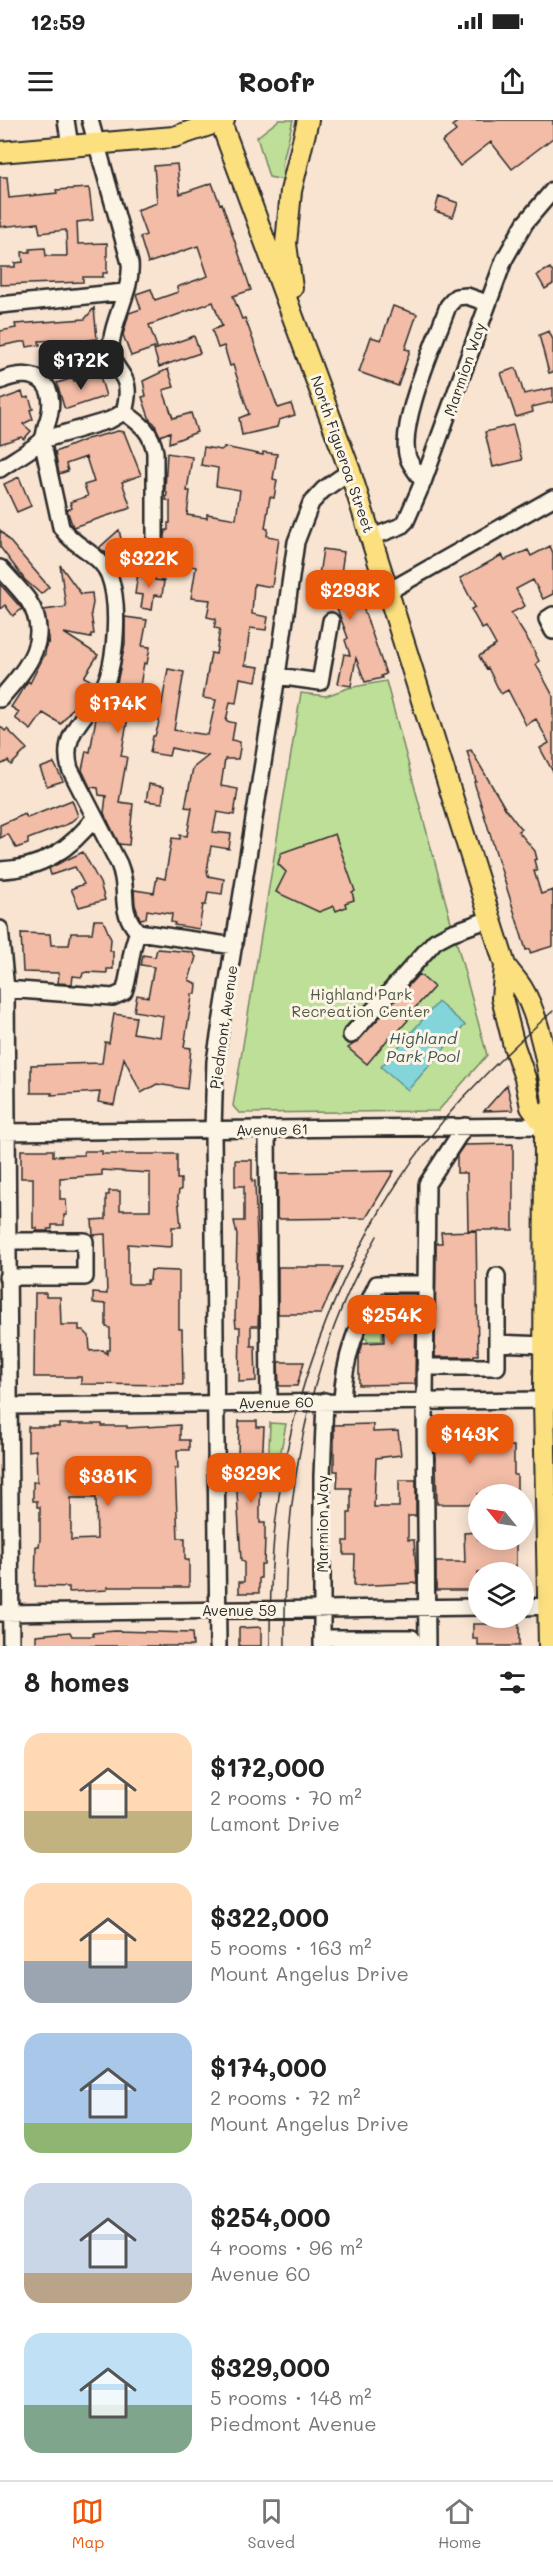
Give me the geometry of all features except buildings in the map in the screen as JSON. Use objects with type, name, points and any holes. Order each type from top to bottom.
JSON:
[{"type":"main road","points":[[296,324],[286,244],[291,191],[308,120]]},
{"type":"main road","points":[[0,152],[174,137],[222,121]]},
{"type":"main road","name":"North Figueroa Street","points":[[222,121],[350,471],[389,591],[504,965],[502,998],[531,1107],[551,1103]]},
{"type":"main road","name":"North Figueroa Street","points":[[504,965],[523,989],[549,1051],[550,1261],[545,1345],[549,1377],[544,1400],[550,1644]]},
{"type":"street","points":[[66,120],[70,146]]},
{"type":"street","points":[[0,469],[42,440],[110,420],[124,412],[129,386],[111,355],[111,345],[124,292],[132,275],[90,120]]},
{"type":"street","name":"Marmion Way","points":[[372,537],[401,526],[406,521],[423,482],[504,260],[525,223],[553,190]]},
{"type":"street","points":[[0,305],[124,292]]},
{"type":"street","points":[[423,482],[408,459],[405,437],[408,417],[451,300],[467,296],[487,303]]},
{"type":"street","points":[[0,381],[18,374],[31,375],[41,380],[49,389],[50,418],[42,440],[61,527],[66,535],[104,566],[114,593],[116,621],[110,669],[102,691],[74,729],[67,747],[70,769],[124,876],[124,912],[129,923],[138,933],[234,946]]},
{"type":"street","points":[[124,412],[145,427],[152,438],[155,452],[155,542]]},
{"type":"street","name":"Piedmont Avenue","points":[[218,1646],[213,1130],[215,1061],[278,676],[299,529],[310,503],[350,471]]},
{"type":"street","points":[[389,591],[553,498]]},
{"type":"street","points":[[0,568],[28,600],[37,622],[38,638],[33,658],[0,699]]},
{"type":"street","points":[[553,615],[547,618],[553,631]]},
{"type":"street","points":[[278,676],[320,682],[331,621]]},
{"type":"street","points":[[0,870],[26,867],[52,858],[68,847],[94,818]]},
{"type":"street","points":[[351,1035],[435,941],[450,933],[490,919]]},
{"type":"street","points":[[0,933],[6,989],[3,1132],[8,1277],[4,1373],[8,1406],[5,1613],[11,1646]]},
{"type":"street","points":[[6,989],[113,997],[124,992],[134,940],[138,933]]},
{"type":"street","name":"Avenue 61","points":[[3,1132],[465,1125],[551,1103]]},
{"type":"street","points":[[427,1646],[425,1367],[427,1184],[465,1125]]},
{"type":"street","points":[[267,1129],[269,1402]]},
{"type":"street","points":[[7,1241],[85,1242],[85,1277],[8,1277]]},
{"type":"street","points":[[425,1367],[497,1367],[497,1276]]},
{"type":"street","points":[[342,1401],[351,1341],[377,1284],[426,1284]]},
{"type":"street","points":[[497,1343],[545,1345]]},
{"type":"street","name":"Avenue 60","points":[[8,1406],[544,1400]]},
{"type":"street","name":"Marmion Way","points":[[322,1642],[322,1476],[325,1401]]},
{"type":"street","points":[[534,1607],[549,1606]]},
{"type":"street","name":"Avenue 59","points":[[5,1613],[468,1607]]},
{"type":"street","points":[[322,1642],[412,1638],[412,1646]]},
{"type":"green space","points":[[279,120],[293,120],[282,165],[284,180],[269,177],[257,137]]},
{"type":"green space","name":"Highland Park Recreation Center","points":[[386,681],[487,1055],[438,1111],[239,1113],[233,1106],[301,693],[326,696],[348,688]]},
{"type":"green space","points":[[363,1327],[382,1327],[382,1341],[358,1339]]},
{"type":"green space","points":[[270,1423],[286,1424],[277,1473],[268,1473]]},
{"type":"water","name":"Highland Park Pool","points":[[438,1002],[465,1025],[408,1090],[381,1067]]},
{"type":"tram line","points":[[270,1646],[273,1544],[286,1455],[317,1345],[339,1291],[365,1238],[394,1189],[426,1142],[473,1087],[553,1011]]},
{"type":"tram line","points":[[285,1646],[288,1539],[303,1434],[332,1333],[352,1284],[377,1236]]}]
